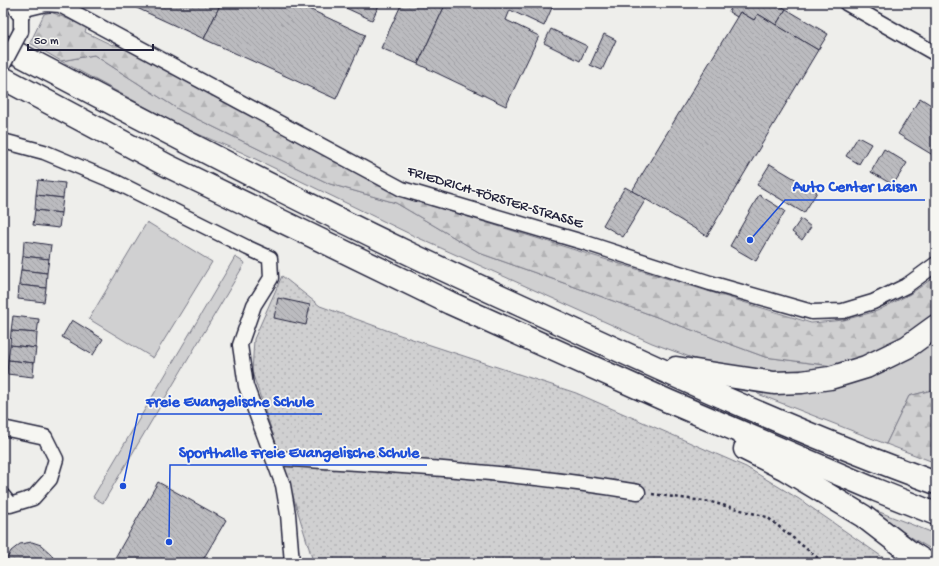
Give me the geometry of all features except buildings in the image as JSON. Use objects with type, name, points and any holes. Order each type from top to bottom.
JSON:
[{"type":"highway","points":[[3,46],[224,161],[405,252],[643,362],[730,400],[887,465],[936,483]]},
{"type":"highway","points":[[3,78],[168,166],[450,303],[668,401],[936,514]]},
{"type":"highway","points":[[643,362],[774,383],[802,382],[830,378],[866,367],[907,347],[936,326]]},
{"type":"highway","points":[[668,401],[718,437],[785,469],[863,516],[907,550],[927,563]]},
{"type":"street","points":[[846,3],[936,54]]},
{"type":"street","name":"FRIEDRICH-FÖRSTER-STRASSE","points":[[20,15],[46,4],[60,5],[402,189],[586,243],[710,283],[812,312],[843,311],[873,302],[906,286],[936,264]]},
{"type":"street","points":[[3,65],[20,15]]},
{"type":"street","points":[[3,141],[44,152],[118,183],[270,258],[271,278],[254,305],[240,345],[246,386],[283,485],[288,514],[292,563]]},
{"type":"street","points":[[3,428],[45,438],[56,459],[50,478],[33,498],[10,505],[3,496]]},
{"type":"street","points":[[274,458],[461,470],[638,492]]},
{"type":"path","points":[[638,492],[711,502],[767,517],[824,563]]},
{"type":"green space","points":[[51,12],[87,27],[85,32],[112,45],[116,42],[407,198],[811,323],[844,320],[877,311],[910,294],[936,276],[936,316],[898,345],[840,367],[765,357],[482,254],[396,203],[330,184],[181,111],[94,55],[61,61],[30,43],[44,14]]},
{"type":"green space","points":[[94,55],[181,111],[330,184],[396,203],[482,254],[765,357],[840,367],[800,374],[730,372],[652,343],[412,235],[241,152],[186,129],[61,61]]},
{"type":"green space","points":[[147,222],[212,262],[153,358],[89,319]]},
{"type":"green space","points":[[235,257],[245,263],[103,503],[93,497]]},
{"type":"green space","points":[[282,276],[320,306],[400,335],[576,393],[746,467],[799,499],[891,563],[311,563],[312,558],[286,473],[252,372],[254,339]]},
{"type":"green space","points":[[936,333],[936,389],[909,396],[886,444],[758,394],[756,390],[773,389]]},
{"type":"green space","points":[[936,389],[936,463],[886,444],[909,396]]},
{"type":"green space","points":[[877,511],[936,534],[936,552],[875,514]]},
{"type":"place","name":"Auto Center Laisen","points":[[750,240]]},
{"type":"place","name":"Freie Evangelische Schule","points":[[123,486]]},
{"type":"place","name":"Sporthalle Freie Evangelische Schule","points":[[169,542]]}]
